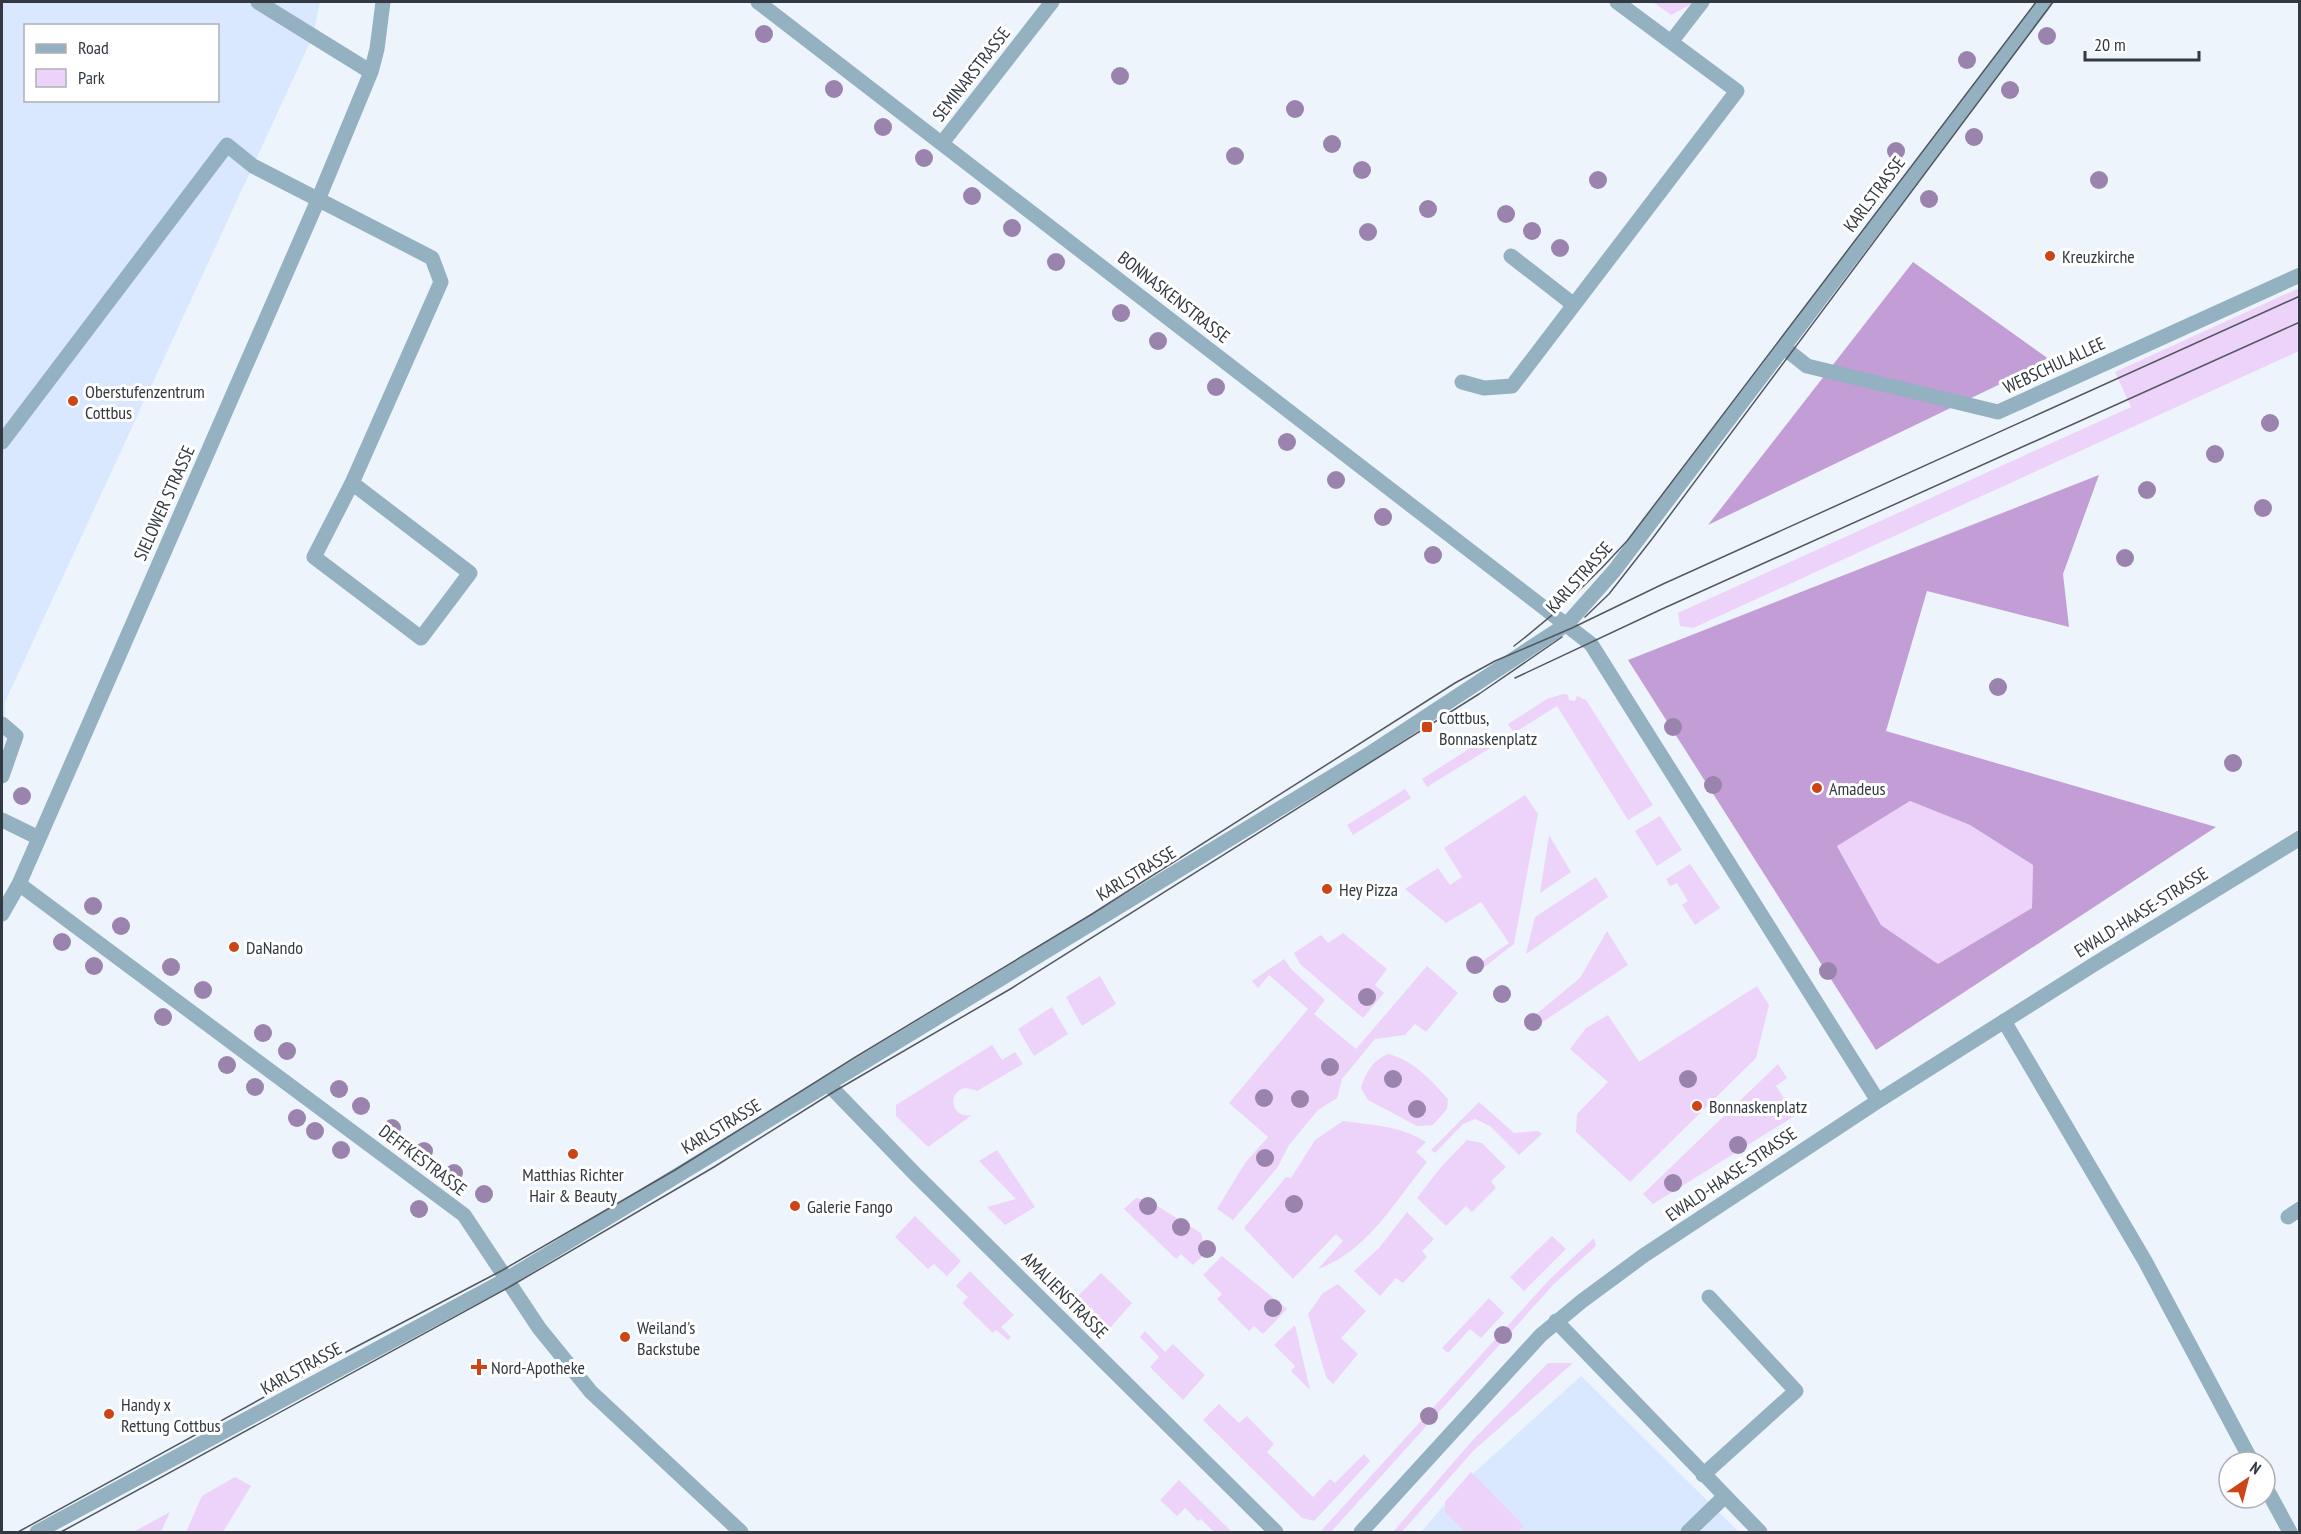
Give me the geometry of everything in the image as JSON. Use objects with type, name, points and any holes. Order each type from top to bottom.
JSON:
[{"type":"street","points":[[258,2],[370,72]]},
{"type":"street","name":"SIELOWER STRASSE","points":[[2,914],[19,884],[318,200],[370,72],[377,49],[383,2]]},
{"type":"street","name":"BONNASKENSTRASSE","points":[[758,2],[1567,624]]},
{"type":"street","name":"SEMINARSTRASSE","points":[[942,143],[1052,2]]},
{"type":"street","points":[[1462,382],[1484,388],[1512,386],[1737,91],[1617,2]]},
{"type":"street","points":[[1671,42],[1702,2]]},
{"type":"street","name":"KARLSTRASSE","points":[[37,1533],[507,1279],[1366,756],[1567,624],[1614,571],[2044,2]]},
{"type":"street","points":[[2,442],[227,145],[253,166],[432,258],[441,282],[352,483],[314,557],[421,638],[471,573],[352,483]]},
{"type":"street","points":[[1511,256],[1574,305]]},
{"type":"street","name":"WEBSCHULALLEE","points":[[1783,347],[1807,366],[1998,412],[2300,274]]},
{"type":"street","points":[[1567,624],[1591,644],[1599,655],[1878,1101]]},
{"type":"street","points":[[2,724],[16,736],[2,776]]},
{"type":"street","points":[[2,820],[39,838]]},
{"type":"street","name":"EWALD-HAASE-STRASSE","points":[[1361,1533],[1540,1335],[1643,1256],[1878,1101],[2300,838]]},
{"type":"street","name":"DEFFKESTRASSE","points":[[19,884],[464,1215],[539,1328],[591,1392],[741,1533]]},
{"type":"street","points":[[2004,1021],[2145,1261],[2246,1450]]},
{"type":"street","name":"AMALIENSTRASSE","points":[[828,1084],[916,1175],[1276,1533]]},
{"type":"street","points":[[1703,1474],[1796,1391],[1709,1297]]},
{"type":"street","points":[[1556,1321],[1760,1533]]},
{"type":"street","points":[[1688,1533],[1724,1497]]},
{"type":"street","points":[[2277,1508],[2290,1533]]},
{"type":"shaded area","name":"Oberstufenzentrum Cottbus","points":[[2,2],[320,2],[313,36],[5,702],[5,741],[2,750]]},
{"type":"shaded area","points":[[1913,262],[2050,360],[1708,525]]},
{"type":"shaded area","points":[[2099,475],[2063,574],[2069,627],[1927,591],[1886,731],[2216,827],[1876,1050],[1628,660]],"holes":[[[1910,801],[1970,825],[2033,865],[2032,908],[1938,964],[1881,925],[1837,846]]]},
{"type":"shaded area","points":[[1581,1376],[1739,1532],[1421,1532],[1465,1481]]},
{"type":"green space","points":[[1653,2],[1695,2],[1671,15]]},
{"type":"green space","points":[[2299,288],[2299,351],[1693,628],[1680,626],[1678,613],[2131,407],[2115,372]]},
{"type":"green space","points":[[1563,694],[1568,695],[1569,700],[1575,701],[1577,696],[1586,700],[1653,805],[1628,820],[1557,706],[1514,733],[1508,724],[1547,699]]},
{"type":"green space","points":[[1494,733],[1500,742],[1427,787],[1422,779]]},
{"type":"green space","points":[[1405,789],[1411,798],[1353,835],[1347,825]]},
{"type":"green space","points":[[1525,795],[1538,814],[1514,944],[1478,972],[1472,964],[1476,961],[1478,964],[1509,943],[1481,902],[1446,923],[1405,889],[1438,868],[1450,885],[1462,877],[1444,848]]},
{"type":"green space","points":[[1910,801],[1970,825],[2033,865],[2032,908],[1938,964],[1881,925],[1837,845]]},
{"type":"green space","points":[[1660,816],[1682,850],[1657,866],[1635,831]]},
{"type":"green space","points":[[1549,835],[1571,872],[1540,893]]},
{"type":"green space","points":[[1690,864],[1720,908],[1695,925],[1682,905],[1688,901],[1677,883],[1670,886],[1666,879]]},
{"type":"green space","points":[[1596,877],[1608,897],[1526,954],[1535,917]]},
{"type":"green space","points":[[1607,931],[1628,965],[1541,1023],[1534,1016],[1580,978]]},
{"type":"green space","points":[[1343,933],[1387,969],[1375,985],[1384,993],[1363,1018],[1300,964],[1294,953],[1321,935],[1328,943]]},
{"type":"green space","points":[[1284,959],[1292,970],[1325,1000],[1314,1014],[1356,1049],[1427,966],[1458,993],[1426,1032],[1415,1024],[1405,1035],[1375,1039],[1342,1079],[1337,1098],[1318,1110],[1289,1145],[1277,1168],[1233,1220],[1217,1209],[1245,1163],[1268,1137],[1229,1103],[1308,1009],[1269,975],[1258,988],[1252,981]]},
{"type":"green space","points":[[1100,976],[1116,1004],[1082,1026],[1066,997]]},
{"type":"green space","points":[[1757,986],[1769,1005],[1756,1058],[1630,1182],[1576,1132],[1577,1114],[1608,1082],[1570,1049],[1586,1028],[1608,1015],[1639,1062]]},
{"type":"green space","points":[[1052,1007],[1068,1034],[1034,1056],[1018,1029]]},
{"type":"green space","points":[[992,1045],[1002,1060],[1015,1052],[1023,1064],[977,1091],[968,1088],[960,1090],[956,1094],[954,1106],[963,1115],[972,1115],[928,1147],[896,1116],[896,1105]]},
{"type":"green space","points":[[1388,1054],[1413,1066],[1448,1099],[1447,1109],[1433,1125],[1417,1126],[1368,1100],[1361,1088],[1365,1077],[1374,1064]]},
{"type":"green space","points":[[1778,1064],[1787,1078],[1776,1086],[1796,1115],[1653,1204],[1643,1194]]},
{"type":"green space","points":[[1479,1102],[1514,1133],[1538,1131],[1542,1134],[1519,1155],[1490,1126],[1475,1119],[1463,1124],[1435,1153],[1431,1150]]},
{"type":"green space","points":[[1343,1121],[1386,1127],[1416,1137],[1426,1142],[1416,1152],[1427,1162],[1366,1238],[1335,1261],[1318,1269],[1343,1241],[1336,1234],[1293,1279],[1244,1228],[1286,1177],[1291,1178],[1315,1140]]},
{"type":"green space","points":[[1467,1140],[1482,1143],[1506,1167],[1491,1181],[1496,1188],[1472,1212],[1466,1206],[1446,1226],[1417,1198],[1441,1167]]},
{"type":"green space","points":[[997,1150],[1035,1207],[1005,1225],[987,1207],[1016,1199],[979,1161]]},
{"type":"green space","points":[[1136,1198],[1149,1201],[1201,1233],[1203,1242],[1211,1248],[1193,1265],[1181,1254],[1176,1259],[1124,1209]]},
{"type":"green space","points":[[1407,1212],[1434,1239],[1422,1251],[1427,1257],[1403,1283],[1396,1278],[1380,1296],[1354,1271],[1379,1248]]},
{"type":"green space","points":[[915,1216],[961,1261],[947,1276],[934,1264],[928,1269],[895,1237]]},
{"type":"green space","points":[[1552,1236],[1566,1249],[1524,1291],[1510,1277]]},
{"type":"green space","points":[[1594,1238],[1596,1246],[1554,1284],[1331,1532],[1320,1532],[1550,1279]]},
{"type":"green space","points":[[1222,1256],[1287,1309],[1263,1334],[1254,1326],[1249,1331],[1217,1299],[1222,1294],[1203,1275]]},
{"type":"green space","points":[[970,1271],[1014,1315],[1001,1327],[1011,1337],[1008,1340],[996,1330],[993,1333],[962,1303],[968,1297],[956,1286]]},
{"type":"green space","points":[[1101,1273],[1132,1303],[1110,1328],[1078,1296]]},
{"type":"green space","points":[[1338,1284],[1366,1311],[1341,1338],[1358,1354],[1333,1384],[1326,1377],[1308,1314],[1323,1293]]},
{"type":"green space","points":[[1489,1298],[1504,1313],[1481,1338],[1470,1329],[1448,1353],[1442,1348]]},
{"type":"green space","points":[[1295,1325],[1310,1390],[1291,1371],[1295,1366],[1274,1345]]},
{"type":"green space","points":[[1145,1331],[1165,1352],[1173,1344],[1205,1375],[1183,1400],[1150,1367],[1159,1357],[1140,1337]]},
{"type":"green space","points":[[1548,1363],[1573,1363],[1473,1451],[1402,1532],[1393,1532],[1471,1442]]},
{"type":"green space","points":[[1219,1404],[1239,1423],[1247,1416],[1274,1444],[1267,1452],[1313,1497],[1330,1479],[1335,1483],[1364,1454],[1370,1461],[1314,1521],[1302,1518],[1203,1420]]},
{"type":"green space","points":[[1471,1472],[1524,1526],[1517,1532],[1465,1532],[1445,1512],[1445,1502]]},
{"type":"green space","points":[[235,1477],[251,1486],[223,1532],[186,1532],[202,1496]]},
{"type":"green space","points":[[1179,1480],[1232,1532],[1214,1532],[1185,1508],[1177,1516],[1160,1500]]},
{"type":"green space","points":[[170,1512],[161,1532],[133,1532]]},
{"type":"tram line","points":[[1514,646],[1573,596],[1627,541],[2036,2]]},
{"type":"tram line","points":[[1585,617],[1609,594],[1652,539],[2053,2]]},
{"type":"tram line","points":[[18,1532],[350,1350],[501,1271],[675,1170],[1092,914],[1455,683],[1495,661],[2300,296]]},
{"type":"tram line","points":[[1515,678],[1662,609],[2300,322]]},
{"type":"tram line","points":[[61,1532],[511,1286],[714,1167],[835,1091],[1012,988],[1479,694],[1562,637]]},
{"type":"place","name":"Kreuzkirche","points":[[2050,256]]},
{"type":"place","name":"Oberstufenzentrum Cottbus","points":[[73,401]]},
{"type":"place","name":"Cottbus, Bonnaskenplatz","points":[[1427,727]]},
{"type":"place","name":"Amadeus","points":[[1817,788]]},
{"type":"place","name":"Hey Pizza","points":[[1327,889]]},
{"type":"place","name":"DaNando","points":[[234,947]]},
{"type":"place","name":"Bonnaskenplatz","points":[[1697,1106]]},
{"type":"place","name":"Matthias Richter Hair & Beauty","points":[[573,1154]]},
{"type":"place","name":"Galerie Fango","points":[[795,1206]]},
{"type":"place","name":"Weiland's Backstube","points":[[625,1337]]},
{"type":"place","name":"Nord-Apotheke","points":[[479,1367]]},
{"type":"place","name":"Handy x Rettung Cottbus","points":[[109,1414]]}]
